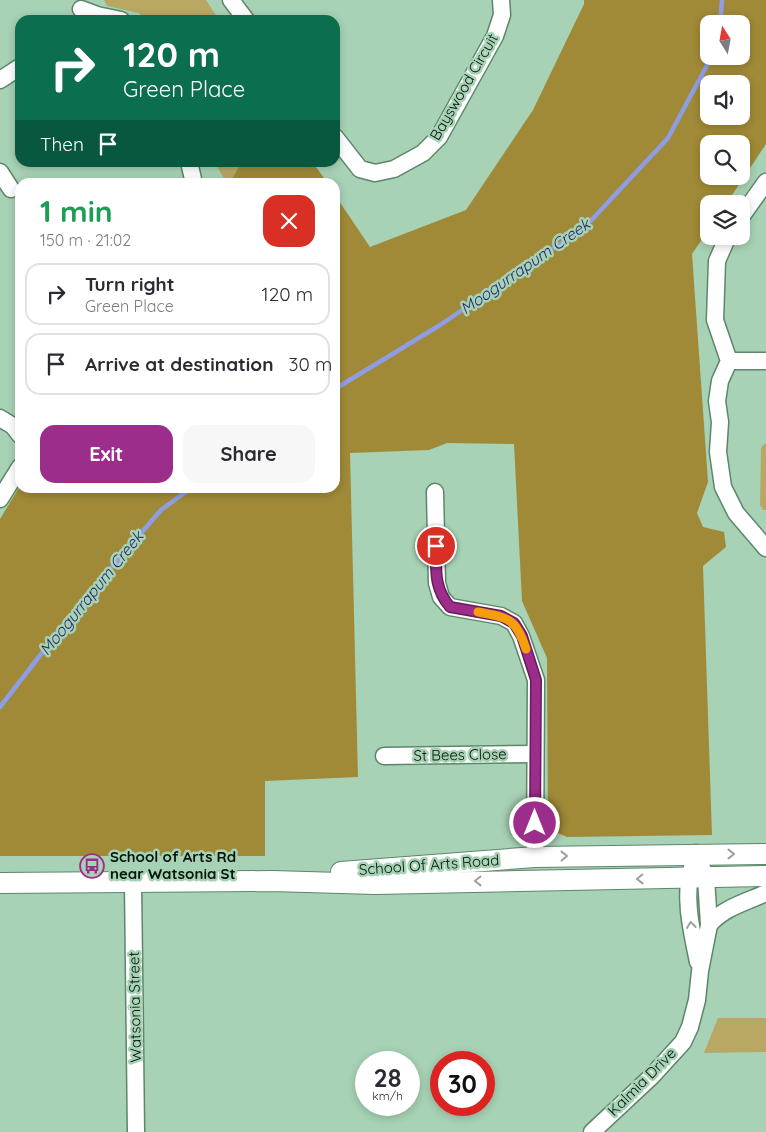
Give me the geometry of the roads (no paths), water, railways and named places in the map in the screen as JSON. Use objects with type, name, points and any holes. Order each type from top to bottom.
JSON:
[{"type":"street","points":[[231,0],[242,15]]},
{"type":"street","name":"Bayswood Circuit","points":[[340,143],[360,169],[375,173],[394,170],[423,153],[439,137],[496,36],[502,15],[501,0]]},
{"type":"street","points":[[80,10],[97,15]]},
{"type":"street","points":[[0,80],[15,70]]},
{"type":"street","points":[[0,172],[11,189]]},
{"type":"street","points":[[750,204],[766,182]]},
{"type":"street","points":[[724,245],[717,261],[715,320],[729,361],[720,381],[717,401],[720,422],[718,452],[723,486],[736,513],[766,548]]},
{"type":"street","points":[[729,361],[766,361]]},
{"type":"street","points":[[0,418],[15,429]]},
{"type":"street","points":[[0,499],[15,475]]},
{"type":"street","points":[[435,492],[437,583],[441,597],[450,607],[501,616],[514,623],[522,636],[536,680],[535,857]]},
{"type":"street","name":"St Bees Close","points":[[384,756],[535,754]]},
{"type":"street","name":"School Of Arts Road","points":[[272,880],[373,868],[535,857],[696,853],[766,854]]},
{"type":"street","name":"Kalmia Drive","points":[[696,853],[697,878],[690,923],[700,971]]},
{"type":"street","name":"School Of Arts Road","points":[[0,883],[272,880],[375,884],[766,876]]},
{"type":"street","name":"Kalmia Drive","points":[[592,1132],[651,1077],[683,1042],[690,1026],[697,1000],[700,971],[709,924],[697,878]]},
{"type":"street","name":"Watsonia Street","points":[[133,882],[136,1132]]},
{"type":"street","points":[[709,924],[723,911],[766,893]]},
{"type":"waterway","name":"Moogurrapum Creek","points":[[721,15],[722,0]]},
{"type":"waterway","name":"Moogurrapum Creek","points":[[340,386],[440,325],[585,227],[668,138],[707,65]]},
{"type":"waterway","name":"Moogurrapum Creek","points":[[0,707],[79,605],[161,510],[184,493]]},
{"type":"place","name":"School of Arts Rd near Watsonia St","points":[[92,866]]}]
